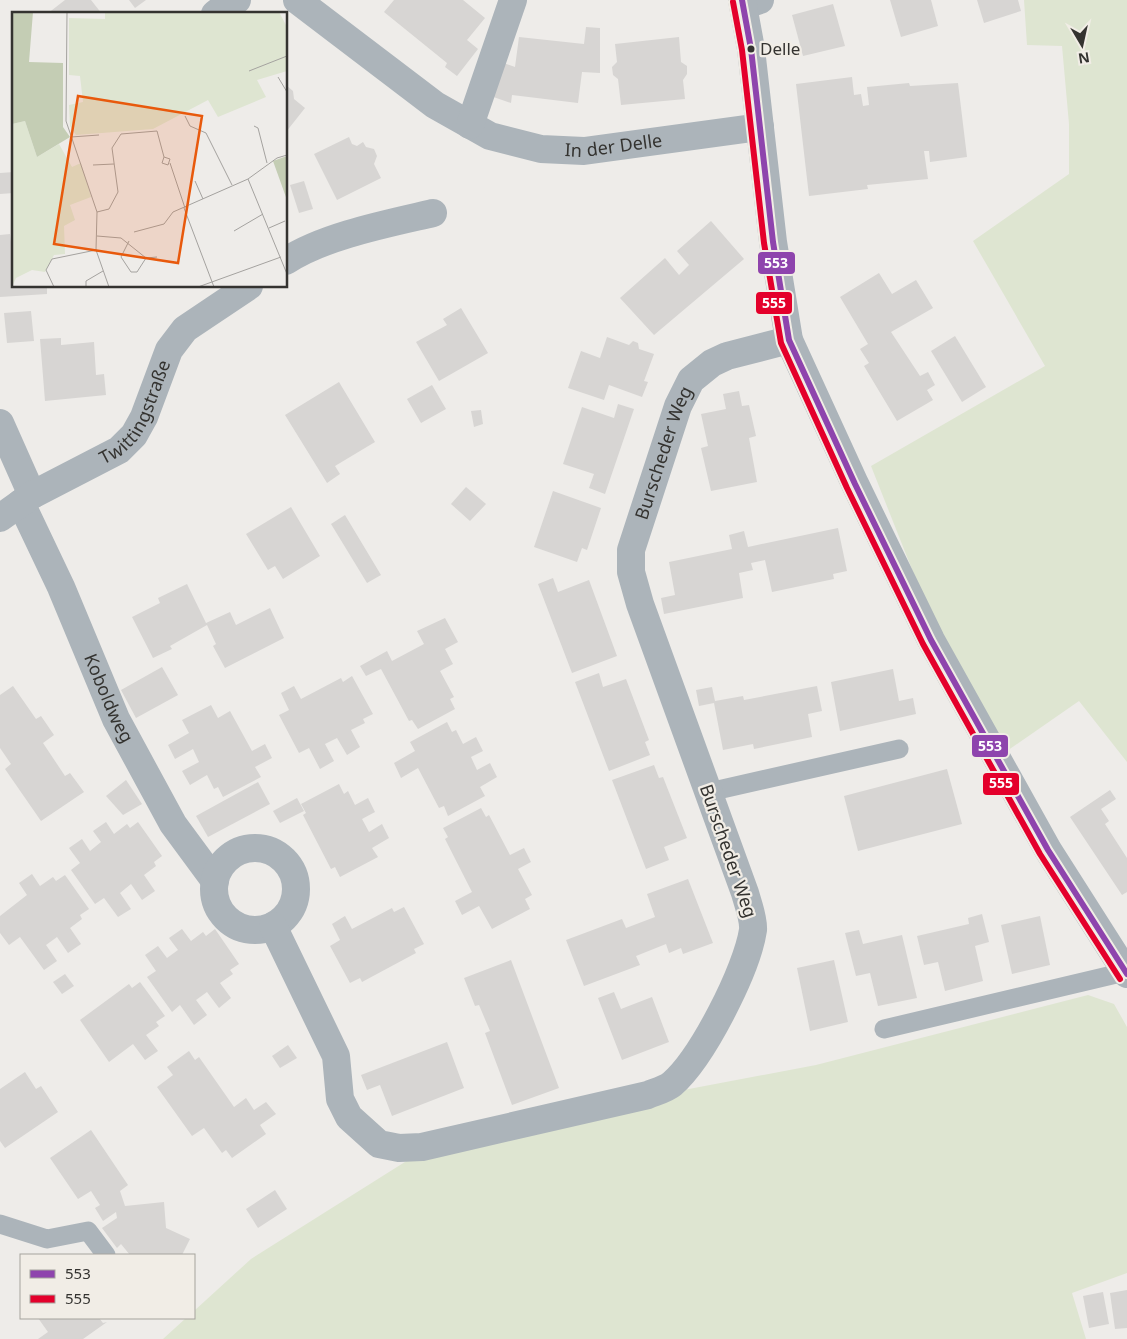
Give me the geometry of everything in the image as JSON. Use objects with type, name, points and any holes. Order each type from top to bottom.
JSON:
[{"type":"street","points":[[217,12],[229,2],[236,0]]},
{"type":"street","name":"In der Delle","points":[[297,0],[435,105],[490,136],[541,149],[584,151],[760,127]]},
{"type":"street","points":[[470,125],[513,0]]},
{"type":"street","points":[[749,2],[773,242],[789,340],[855,484],[932,640],[1048,850],[1126,973]]},
{"type":"street","points":[[288,259],[299,252],[332,240],[433,213]]},
{"type":"street","name":"Twittingstraße","points":[[18,505],[124,445],[134,435],[144,417],[169,350],[185,330],[245,288]]},
{"type":"street","name":"Burscheder Weg","points":[[274,926],[336,1056],[340,1099],[349,1117],[380,1144],[399,1148],[422,1147],[648,1094],[671,1085],[690,1065],[732,992],[745,963],[753,928],[745,893],[640,604],[631,572],[631,550],[678,406],[691,380],[712,363],[728,356],[789,340]]},
{"type":"street","name":"Koboldweg","points":[[0,423],[18,505],[60,587],[116,719],[141,768],[173,824],[215,881],[215,895],[222,913],[232,923],[254,930],[274,926]]},
{"type":"street","points":[[215,881],[219,869],[234,854],[251,848],[266,850],[278,855],[289,866],[296,885],[294,901],[289,912],[274,926]]},
{"type":"lane","points":[[708,792],[899,749]]},
{"type":"lane","points":[[884,1029],[1126,973]]},
{"type":"lane","points":[[0,1224],[47,1239],[88,1231],[105,1254]]},
{"type":"green space","points":[[1024,0],[1127,0],[1127,762],[1079,701],[1004,753],[940,640],[871,466],[1045,366],[973,241],[1069,174],[1069,124],[1062,46],[1027,45]]},
{"type":"green space","points":[[1088,995],[1114,1004],[1127,1027],[1127,1273],[1072,1293],[1086,1339],[163,1339],[185,1319],[195,1319],[195,1310],[251,1259],[416,1155],[673,1092],[816,1065]]},
{"type":"building","points":[[65,0],[91,0],[100,12],[50,12]]},
{"type":"building","points":[[129,0],[146,0],[135,8]]},
{"type":"building","points":[[394,0],[463,0],[485,18],[467,40],[478,49],[457,76],[445,67],[447,63],[384,12]]},
{"type":"building","points":[[890,0],[931,0],[938,26],[901,37]]},
{"type":"building","points":[[977,0],[1018,0],[1021,11],[984,23]]},
{"type":"building","points":[[833,4],[845,46],[803,56],[792,15]]},
{"type":"building","points":[[586,27],[600,28],[600,73],[582,72],[578,103],[512,95],[511,103],[482,93],[495,60],[515,67],[519,37],[584,44]]},
{"type":"building","points":[[679,37],[681,62],[687,66],[687,74],[683,80],[685,99],[621,105],[618,79],[613,75],[612,67],[617,62],[615,44]]},
{"type":"building","points":[[852,77],[854,95],[861,94],[863,106],[869,105],[867,87],[909,83],[910,86],[958,83],[967,157],[930,162],[929,151],[924,151],[928,179],[867,185],[868,189],[809,196],[796,84]]},
{"type":"building","points":[[288,87],[293,91],[294,99],[305,108],[288,129]]},
{"type":"building","points":[[349,137],[352,144],[357,146],[363,142],[366,147],[374,149],[377,156],[374,164],[381,178],[337,200],[314,154]]},
{"type":"building","points":[[12,172],[12,193],[0,194],[0,173]]},
{"type":"building","points":[[304,181],[313,209],[299,213],[290,185]]},
{"type":"building","points":[[711,221],[744,259],[654,335],[620,298],[665,258],[679,275],[689,265],[677,251]]},
{"type":"building","points":[[10,234],[12,242],[12,288],[47,288],[47,294],[0,297],[0,235]]},
{"type":"building","points":[[879,273],[892,294],[916,280],[933,308],[891,332],[920,376],[928,372],[935,385],[927,390],[933,400],[897,421],[864,366],[869,363],[860,349],[868,344],[840,297]]},
{"type":"building","points":[[461,308],[488,353],[439,381],[416,342],[447,325],[443,319]]},
{"type":"building","points":[[31,311],[34,341],[7,343],[4,313]]},
{"type":"building","points":[[955,336],[986,387],[962,402],[931,351]]},
{"type":"building","points":[[607,337],[629,345],[633,341],[638,343],[639,349],[654,354],[644,381],[648,382],[642,397],[609,385],[604,400],[568,388],[581,351],[600,358]]},
{"type":"building","points":[[61,338],[61,345],[94,342],[96,375],[104,374],[106,395],[45,401],[40,339]]},
{"type":"building","points":[[339,382],[375,442],[335,466],[340,474],[327,483],[285,415]]},
{"type":"building","points":[[432,385],[446,409],[421,423],[407,399]]},
{"type":"building","points":[[739,391],[742,406],[749,405],[756,436],[749,438],[757,482],[711,491],[701,448],[708,446],[701,414],[726,409],[723,394]]},
{"type":"building","points":[[618,404],[634,409],[605,494],[589,488],[594,474],[563,464],[582,407],[614,418]]},
{"type":"building","points":[[481,410],[483,424],[474,427],[471,411]]},
{"type":"building","points":[[466,487],[486,504],[470,521],[451,504]]},
{"type":"building","points":[[553,491],[601,508],[587,550],[582,548],[577,562],[534,547]]},
{"type":"building","points":[[291,507],[320,556],[283,579],[275,566],[268,570],[246,534]]},
{"type":"building","points":[[345,515],[381,575],[367,583],[331,524]]},
{"type":"building","points":[[838,528],[847,571],[833,574],[834,579],[772,592],[765,560],[751,563],[753,570],[739,573],[743,598],[664,614],[661,598],[675,595],[669,562],[732,549],[729,535],[744,531],[748,547]]},
{"type":"building","points":[[553,578],[558,592],[589,580],[617,656],[572,673],[538,584]]},
{"type":"building","points":[[187,584],[206,623],[230,612],[236,625],[270,608],[284,638],[225,668],[213,646],[216,644],[207,625],[170,646],[172,649],[153,658],[132,617],[160,603],[158,598]]},
{"type":"building","points":[[445,618],[458,642],[445,649],[453,664],[440,671],[454,697],[450,699],[455,709],[418,729],[412,720],[409,721],[381,669],[366,676],[360,666],[387,651],[392,661],[424,644],[417,631]]},
{"type":"building","points":[[162,667],[178,695],[136,718],[121,690]]},
{"type":"building","points":[[893,669],[899,701],[913,698],[916,714],[840,731],[831,682]]},
{"type":"building","points":[[599,673],[603,687],[626,679],[649,740],[645,742],[650,755],[609,771],[575,682]]},
{"type":"building","points":[[352,676],[373,714],[363,719],[365,723],[351,730],[360,747],[347,755],[337,738],[325,744],[334,761],[320,769],[309,748],[299,753],[279,715],[289,710],[281,693],[294,686],[301,699],[341,678],[343,682]]},
{"type":"building","points":[[13,686],[36,719],[41,716],[54,735],[43,743],[65,776],[70,773],[84,792],[41,821],[5,769],[11,764],[0,748],[0,695]]},
{"type":"building","points":[[817,686],[822,711],[808,714],[812,737],[754,749],[753,744],[723,750],[714,703],[699,706],[696,690],[712,687],[715,701],[743,696],[744,700]]},
{"type":"building","points":[[211,705],[218,718],[230,711],[252,751],[265,744],[272,758],[255,767],[261,777],[223,797],[218,787],[214,789],[207,775],[190,785],[182,771],[199,762],[193,749],[175,759],[168,745],[189,733],[182,720]]},
{"type":"building","points":[[447,722],[452,732],[456,730],[463,744],[476,737],[483,751],[471,757],[477,770],[490,763],[497,777],[480,787],[485,796],[448,816],[444,806],[439,808],[418,768],[401,778],[394,763],[415,751],[410,742]]},
{"type":"building","points":[[654,765],[659,778],[663,777],[687,838],[664,847],[669,860],[646,869],[612,780]]},
{"type":"building","points":[[947,769],[962,824],[858,851],[844,796]]},
{"type":"building","points":[[126,780],[142,804],[123,815],[106,796]]},
{"type":"building","points":[[258,782],[270,804],[208,837],[196,816]]},
{"type":"building","points":[[339,784],[344,794],[348,791],[355,805],[368,798],[375,812],[362,819],[369,832],[382,824],[389,838],[372,848],[378,857],[340,877],[335,867],[331,869],[303,815],[306,813],[301,804]]},
{"type":"building","points":[[1110,790],[1116,799],[1101,809],[1109,821],[1105,824],[1127,858],[1127,892],[1122,895],[1070,817]]},
{"type":"building","points":[[297,798],[304,811],[280,823],[273,811]]},
{"type":"building","points":[[481,808],[486,817],[489,815],[510,855],[524,848],[531,862],[518,869],[532,895],[525,899],[530,909],[492,929],[479,906],[462,915],[455,901],[472,892],[445,839],[448,837],[443,828]]},
{"type":"building","points":[[106,822],[114,834],[127,824],[130,828],[138,822],[162,856],[154,862],[156,866],[144,875],[155,891],[142,900],[131,884],[120,893],[131,909],[118,917],[104,898],[95,904],[71,870],[80,863],[69,848],[82,839],[90,851],[101,842],[93,831]]},
{"type":"building","points":[[32,874],[40,886],[53,877],[56,881],[65,875],[89,909],[80,915],[82,919],[70,928],[81,944],[68,953],[57,937],[46,945],[57,961],[44,970],[20,937],[9,945],[0,933],[0,916],[27,895],[19,883]]},
{"type":"building","points":[[688,879],[713,943],[683,954],[681,948],[669,953],[666,944],[636,956],[640,965],[584,986],[566,940],[622,919],[626,928],[655,917],[647,894]]},
{"type":"building","points":[[404,907],[424,944],[414,949],[416,953],[362,982],[360,978],[350,983],[330,946],[340,940],[332,924],[345,916],[352,929],[392,908],[394,912]]},
{"type":"building","points":[[982,914],[989,942],[975,946],[983,981],[945,991],[938,962],[924,965],[917,936],[969,924],[968,918]]},
{"type":"building","points":[[1040,916],[1050,965],[1012,974],[1001,925]]},
{"type":"building","points":[[182,929],[191,941],[203,932],[206,936],[215,929],[239,964],[230,970],[233,974],[220,983],[231,998],[219,1008],[207,992],[196,1000],[207,1015],[194,1025],[180,1005],[172,1012],[147,977],[156,971],[145,955],[158,946],[167,958],[178,950],[169,938]]},
{"type":"building","points":[[859,930],[863,944],[902,935],[917,998],[878,1006],[870,973],[856,976],[845,933]]},
{"type":"building","points":[[511,960],[559,1088],[512,1105],[485,1033],[490,1031],[479,1005],[475,1006],[464,978]]},
{"type":"building","points":[[834,960],[848,1022],[810,1031],[797,968]]},
{"type":"building","points":[[65,974],[74,986],[62,994],[53,982]]},
{"type":"building","points":[[140,982],[165,1016],[156,1022],[159,1026],[146,1035],[158,1051],[145,1060],[133,1044],[109,1062],[80,1020],[129,984],[132,988]]},
{"type":"building","points":[[614,992],[621,1009],[652,997],[669,1042],[622,1060],[598,998]]},
{"type":"building","points":[[447,1042],[464,1088],[392,1116],[380,1085],[367,1090],[361,1075]]},
{"type":"building","points":[[288,1045],[297,1058],[280,1068],[272,1056]]},
{"type":"building","points":[[189,1051],[195,1060],[199,1057],[234,1107],[246,1098],[254,1110],[266,1102],[276,1114],[260,1125],[266,1134],[232,1158],[226,1150],[222,1153],[204,1128],[192,1136],[157,1087],[173,1075],[167,1067]]},
{"type":"building","points":[[25,1072],[36,1089],[41,1086],[58,1112],[5,1148],[0,1141],[0,1089]]},
{"type":"building","points":[[91,1130],[128,1185],[120,1191],[125,1206],[164,1202],[166,1228],[190,1239],[182,1254],[129,1254],[121,1244],[117,1248],[102,1228],[117,1218],[116,1212],[103,1221],[95,1208],[100,1205],[91,1191],[78,1199],[50,1158]]},
{"type":"building","points":[[275,1190],[287,1209],[258,1228],[246,1209]]},
{"type":"building","points":[[1127,1290],[1127,1328],[1115,1329],[1110,1293]]},
{"type":"building","points":[[1103,1292],[1109,1324],[1089,1328],[1083,1296]]},
{"type":"building","points":[[39,1319],[100,1319],[103,1323],[107,1322],[83,1339],[38,1339],[48,1332]]},
{"type":"transit line","name":"553","points":[[742,0],[751,49],[773,242],[789,340],[855,484],[931,640],[1048,850],[1127,974]]},
{"type":"transit line","name":"555","points":[[733,2],[742,50],[764,243],[781,343],[847,488],[923,644],[1040,854],[1120,979]]},
{"type":"place","name":"Delle","points":[[751,49]]}]
